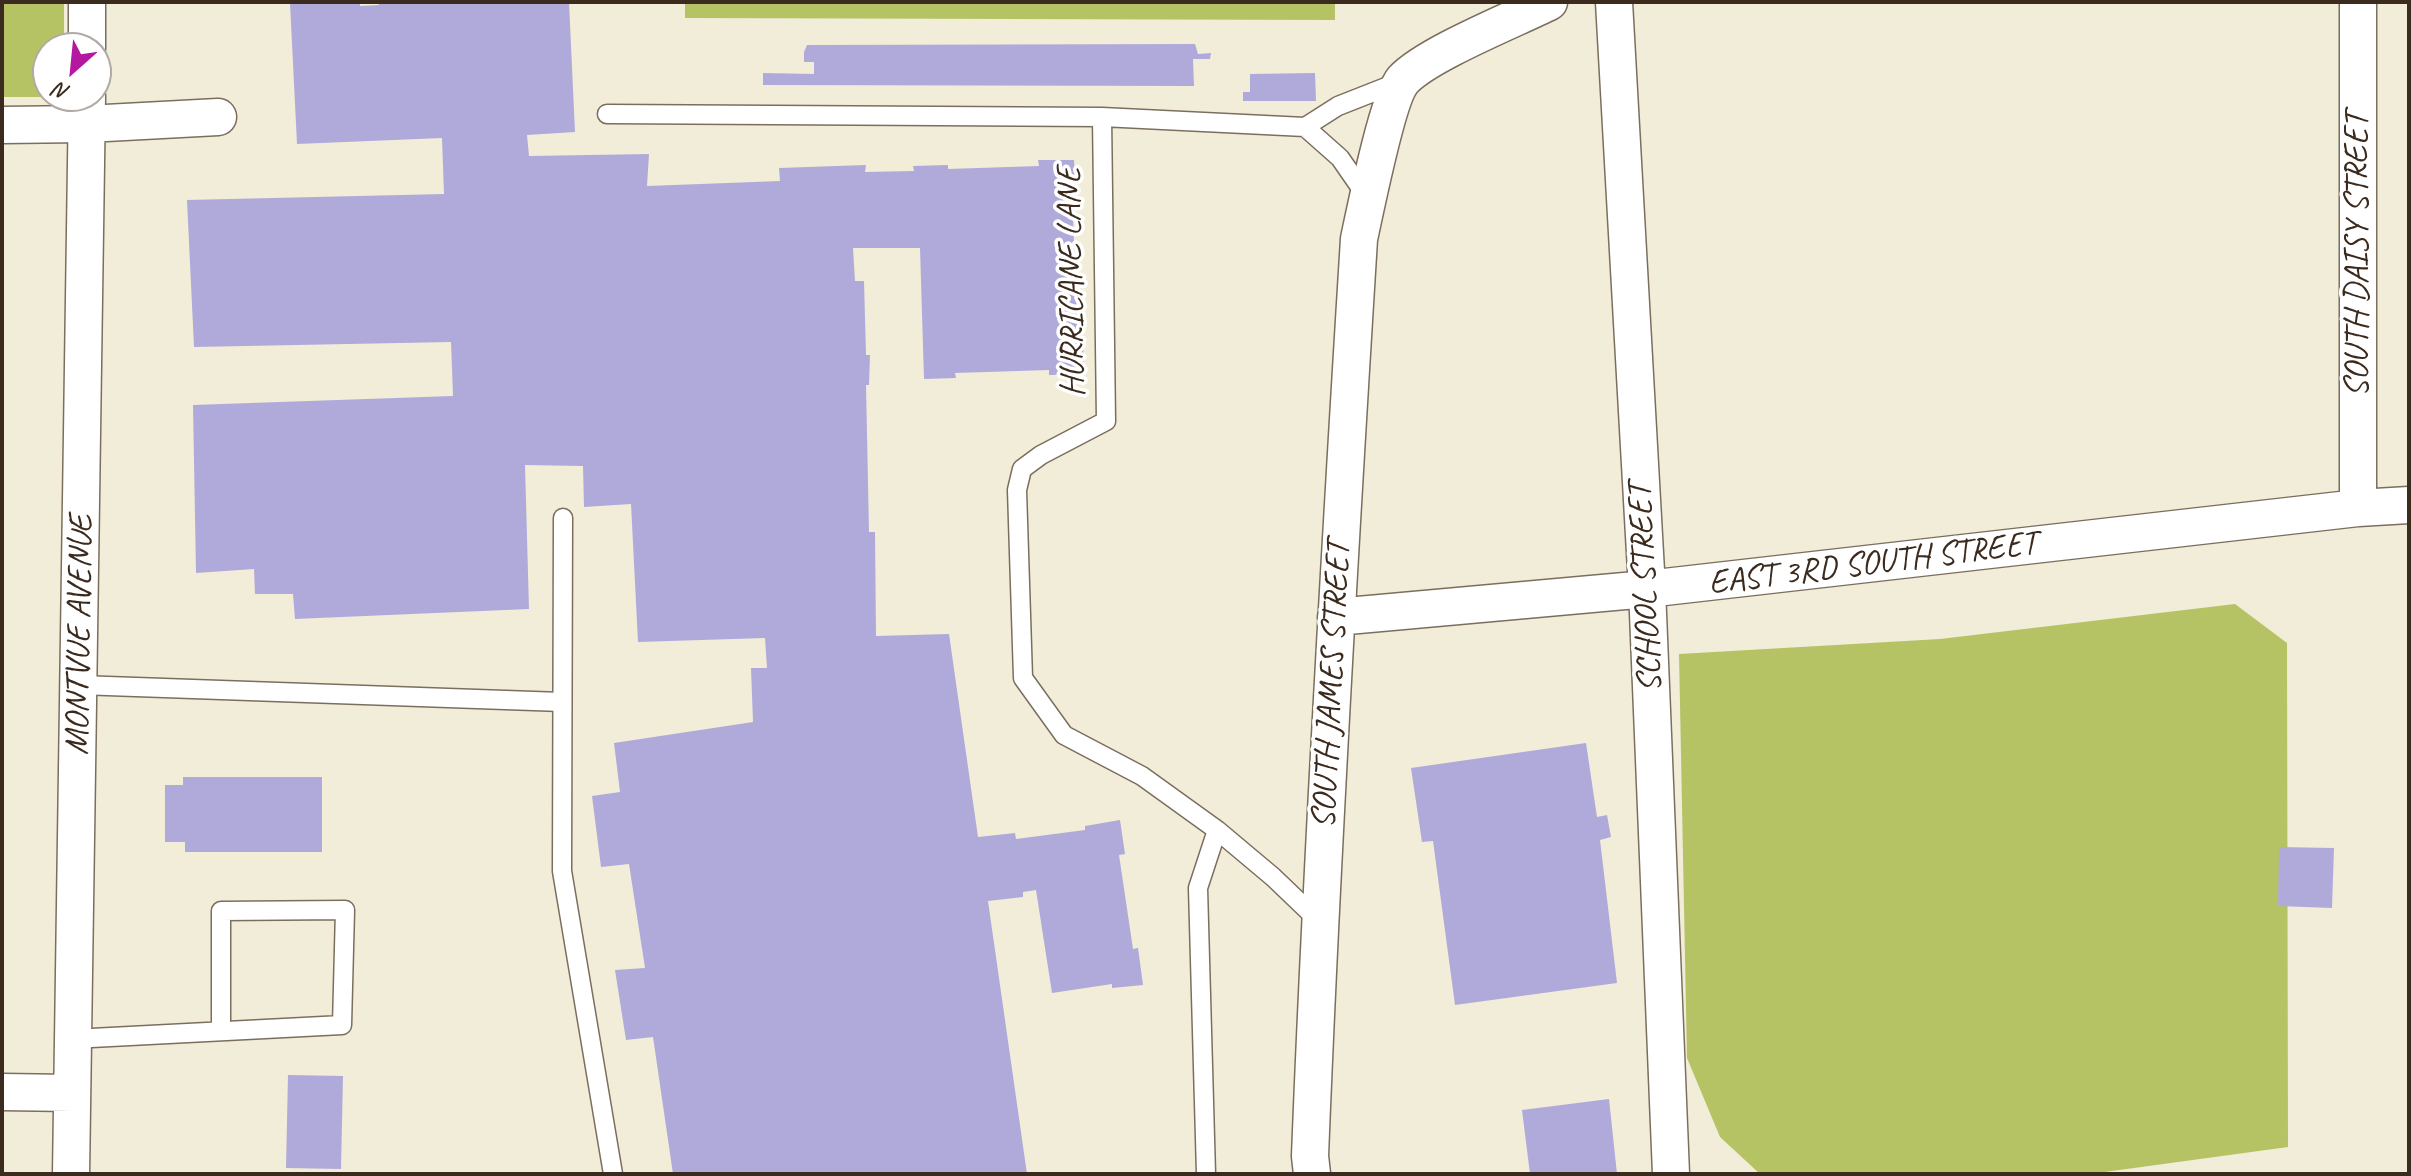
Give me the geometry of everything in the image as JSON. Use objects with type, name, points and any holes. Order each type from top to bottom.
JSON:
[{"type":"street","points":[[87,2],[87,32]]},
{"type":"street","points":[[1402,81],[1442,54],[1549,2]]},
{"type":"street","name":"SCHOOL STREET","points":[[1614,2],[1647,589],[1671,1174]]},
{"type":"street","name":"SOUTH DAISY STREET","points":[[2358,2],[2358,508]]},
{"type":"street","name":"SOUTH JAMES STREET","points":[[1312,1174],[1310,1156],[1320,922],[1359,239],[1367,197],[1402,81]]},
{"type":"street","points":[[112,111],[218,117]]},
{"type":"street","points":[[2,125],[76,112]]},
{"type":"street","name":"MONTVUE AVENUE","points":[[71,1174],[87,112]]},
{"type":"street","name":"EAST 3RD SOUTH STREET","points":[[1336,617],[1647,589],[2358,508],[2409,505]]},
{"type":"street","points":[[2,1092],[71,1093]]},
{"type":"lane","points":[[607,114],[1102,117],[1305,127],[1338,106],[1402,81]]},
{"type":"lane","name":"HURRICANE LANE","points":[[1102,117],[1106,421],[1041,455],[1022,469],[1017,490],[1023,678],[1064,735],[1142,776],[1217,830],[1320,922]]},
{"type":"lane","points":[[1305,127],[1340,158],[1367,197]]},
{"type":"lane","points":[[563,518],[562,871],[613,1174]]},
{"type":"lane","points":[[79,685],[562,702]]},
{"type":"lane","points":[[1206,1174],[1198,888],[1217,830]]},
{"type":"lane","points":[[72,1039],[342,1025],[345,910],[221,911],[221,1031]]},
{"type":"green space","points":[[2,2],[64,2],[64,32],[32,32],[32,97],[2,97]]},
{"type":"green space","points":[[685,2],[1335,2],[1335,20],[685,18]]},
{"type":"green space","points":[[2235,604],[2287,643],[2288,1147],[2090,1174],[1760,1174],[1720,1137],[1687,1058],[1679,654],[1940,639]]},
{"type":"building","points":[[360,2],[360,6],[379,5],[378,2],[569,2],[575,132],[527,135],[529,156],[649,154],[647,186],[780,181],[779,168],[866,165],[865,172],[914,171],[913,166],[948,165],[948,169],[1039,166],[1038,160],[1074,160],[1076,195],[1072,195],[1078,339],[1083,340],[1084,374],[1049,375],[1049,370],[955,373],[956,378],[924,379],[920,248],[853,248],[855,281],[864,281],[866,355],[870,355],[869,385],[866,385],[869,532],[875,532],[876,636],[949,634],[978,837],[1015,833],[1016,839],[1085,830],[1085,826],[1120,820],[1125,854],[1119,855],[1133,949],[1138,948],[1143,985],[1112,988],[1112,984],[1052,993],[1036,890],[1023,892],[1023,897],[988,901],[1027,1174],[673,1174],[653,1037],[626,1040],[615,970],[645,968],[629,864],[601,867],[592,796],[620,792],[614,743],[753,722],[751,668],[767,668],[765,638],[638,642],[631,504],[584,507],[583,466],[525,465],[529,609],[295,619],[293,594],[255,594],[254,569],[196,573],[193,405],[453,396],[451,342],[194,347],[187,200],[444,194],[442,138],[297,144],[290,3]]},
{"type":"building","points":[[1195,44],[1198,54],[1211,53],[1210,59],[1193,59],[1194,86],[763,85],[763,73],[814,74],[814,62],[804,62],[807,45]]},
{"type":"building","points":[[1315,73],[1316,101],[1243,101],[1243,92],[1250,92],[1250,74]]},
{"type":"building","points":[[1586,743],[1597,817],[1607,815],[1611,837],[1600,840],[1617,983],[1455,1005],[1433,841],[1422,842],[1411,768]]},
{"type":"building","points":[[183,777],[322,777],[322,852],[185,852],[185,842],[165,842],[165,785],[183,785]]},
{"type":"building","points":[[2279,847],[2334,848],[2332,908],[2278,906]]},
{"type":"building","points":[[288,1075],[343,1076],[341,1169],[286,1168]]},
{"type":"building","points":[[1609,1099],[1617,1174],[1530,1174],[1522,1110]]}]
